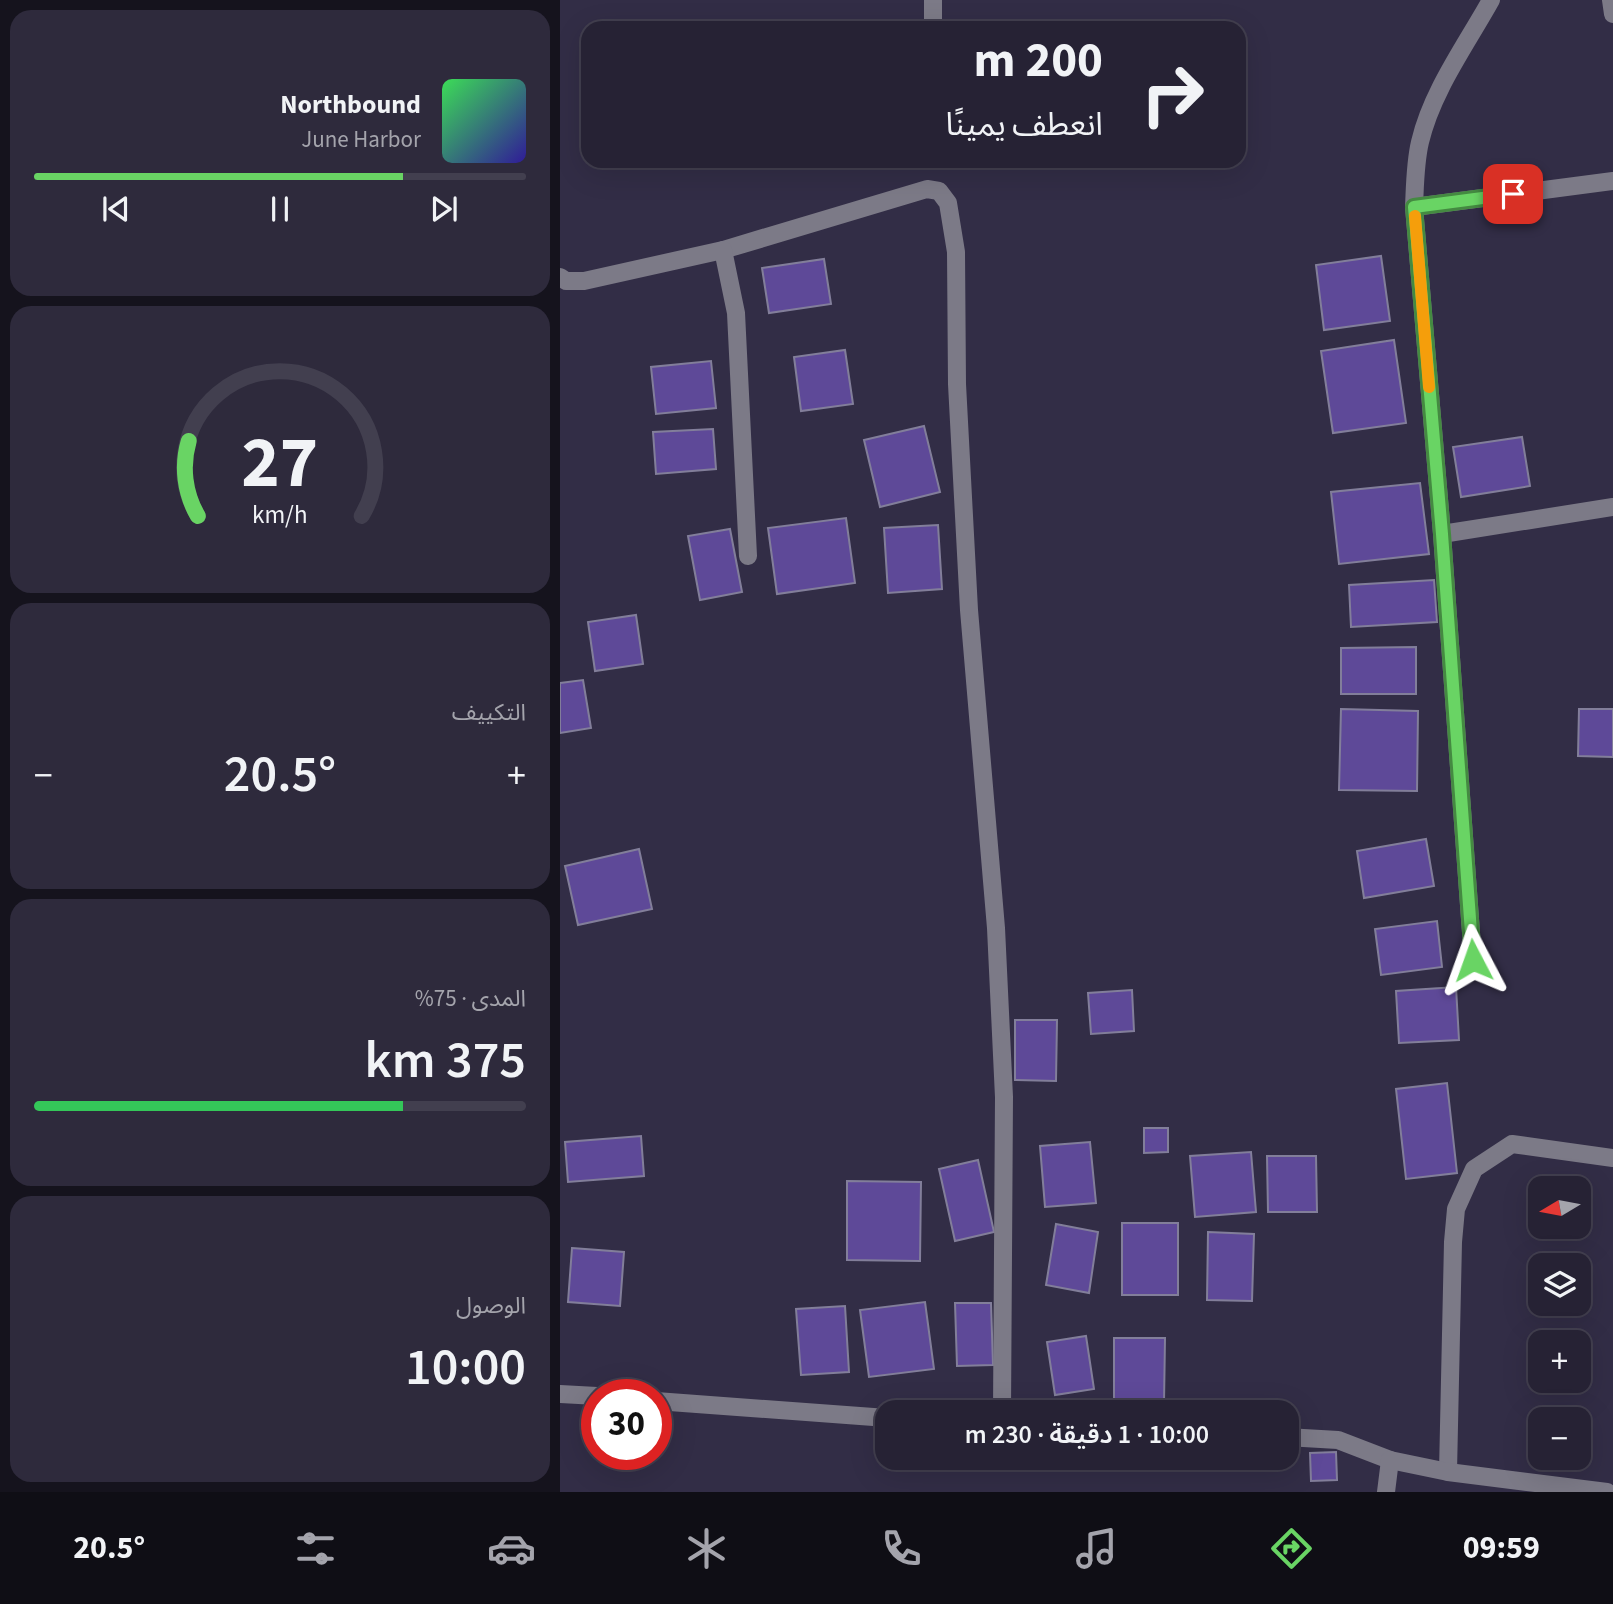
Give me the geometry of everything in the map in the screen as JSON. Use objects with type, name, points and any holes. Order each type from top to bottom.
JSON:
[{"type":"street","points":[[933,0],[933,21]]},
{"type":"street","points":[[1473,960],[1442,534],[1414,207],[1420,142],[1434,102],[1491,0]]},
{"type":"street","points":[[1611,0],[1613,14]]},
{"type":"street","points":[[1414,207],[1613,181]]},
{"type":"street","points":[[560,277],[566,281],[584,281],[723,250],[927,189],[939,191],[948,203],[956,252],[957,384],[969,610],[996,928],[1004,1097],[1002,1400]]},
{"type":"street","points":[[723,250],[736,313],[748,556]]},
{"type":"street","points":[[1442,534],[1613,507]]},
{"type":"street","points":[[1448,1472],[1453,1242],[1456,1209],[1469,1178],[1474,1169],[1512,1144],[1613,1158]]},
{"type":"street","points":[[560,1394],[581,1395]]},
{"type":"street","points":[[672,1402],[875,1417]]},
{"type":"street","points":[[1299,1438],[1338,1440],[1390,1460],[1448,1472],[1607,1492]]},
{"type":"street","points":[[1387,1492],[1390,1460]]},
{"type":"building","points":[[1381,256],[1390,321],[1324,330],[1316,265]]},
{"type":"building","points":[[824,259],[831,304],[769,313],[762,268]]},
{"type":"building","points":[[1394,340],[1406,423],[1333,433],[1321,351]]},
{"type":"building","points":[[845,350],[853,404],[801,411],[794,357]]},
{"type":"building","points":[[711,361],[716,408],[656,414],[651,367]]},
{"type":"building","points":[[924,426],[940,492],[880,507],[864,440]]},
{"type":"building","points":[[713,429],[716,469],[656,474],[653,432]]},
{"type":"building","points":[[1522,437],[1530,486],[1461,497],[1453,447]]},
{"type":"building","points":[[1420,483],[1429,554],[1339,564],[1331,492]]},
{"type":"building","points":[[846,518],[855,583],[777,594],[768,528]]},
{"type":"building","points":[[938,525],[942,589],[888,593],[884,528]]},
{"type":"building","points":[[730,529],[742,592],[700,600],[688,536]]},
{"type":"building","points":[[1434,580],[1437,622],[1351,627],[1349,585]]},
{"type":"building","points":[[636,615],[643,664],[595,671],[588,622]]},
{"type":"building","points":[[1416,647],[1416,694],[1341,694],[1341,648]]},
{"type":"building","points":[[583,680],[591,728],[560,733],[560,683]]},
{"type":"building","points":[[1341,709],[1418,711],[1417,791],[1339,790]]},
{"type":"building","points":[[1579,709],[1613,709],[1613,757],[1578,756]]},
{"type":"building","points":[[1426,839],[1434,886],[1364,898],[1357,851]]},
{"type":"building","points":[[639,849],[652,909],[578,925],[565,866]]},
{"type":"building","points":[[1437,921],[1442,967],[1381,975],[1375,929]]},
{"type":"building","points":[[1456,987],[1459,1040],[1399,1043],[1396,991]]},
{"type":"building","points":[[1132,990],[1134,1031],[1091,1034],[1088,993]]},
{"type":"building","points":[[1015,1020],[1057,1020],[1056,1081],[1015,1080]]},
{"type":"building","points":[[1447,1083],[1457,1173],[1406,1179],[1396,1089]]},
{"type":"building","points":[[1144,1128],[1168,1128],[1168,1152],[1144,1153]]},
{"type":"building","points":[[641,1136],[644,1176],[568,1182],[565,1142]]},
{"type":"building","points":[[1090,1142],[1096,1203],[1045,1207],[1040,1146]]},
{"type":"building","points":[[1251,1152],[1256,1212],[1195,1217],[1190,1156]]},
{"type":"building","points":[[1267,1156],[1316,1156],[1317,1212],[1268,1212]]},
{"type":"building","points":[[978,1160],[994,1232],[955,1241],[939,1169]]},
{"type":"building","points":[[847,1181],[921,1182],[920,1261],[847,1260]]},
{"type":"building","points":[[1122,1223],[1178,1223],[1178,1295],[1122,1295]]},
{"type":"building","points":[[1056,1224],[1098,1232],[1089,1293],[1046,1285]]},
{"type":"building","points":[[1208,1232],[1254,1234],[1252,1301],[1207,1300]]},
{"type":"building","points":[[572,1248],[624,1252],[620,1306],[568,1302]]},
{"type":"building","points":[[925,1302],[934,1369],[869,1377],[860,1310]]},
{"type":"building","points":[[955,1303],[991,1303],[993,1365],[957,1366]]},
{"type":"building","points":[[845,1306],[849,1372],[801,1375],[796,1309]]},
{"type":"building","points":[[1086,1336],[1094,1389],[1055,1395],[1047,1342]]},
{"type":"building","points":[[1114,1338],[1165,1338],[1164,1400],[1114,1400]]},
{"type":"building","points":[[1336,1452],[1337,1480],[1311,1481],[1310,1453]]},
{"type":"slow traffic","points":[[1415,216],[1429,387]]},
{"type":"route","points":[[1473,960],[1442,534],[1414,207],[1513,194]]}]
